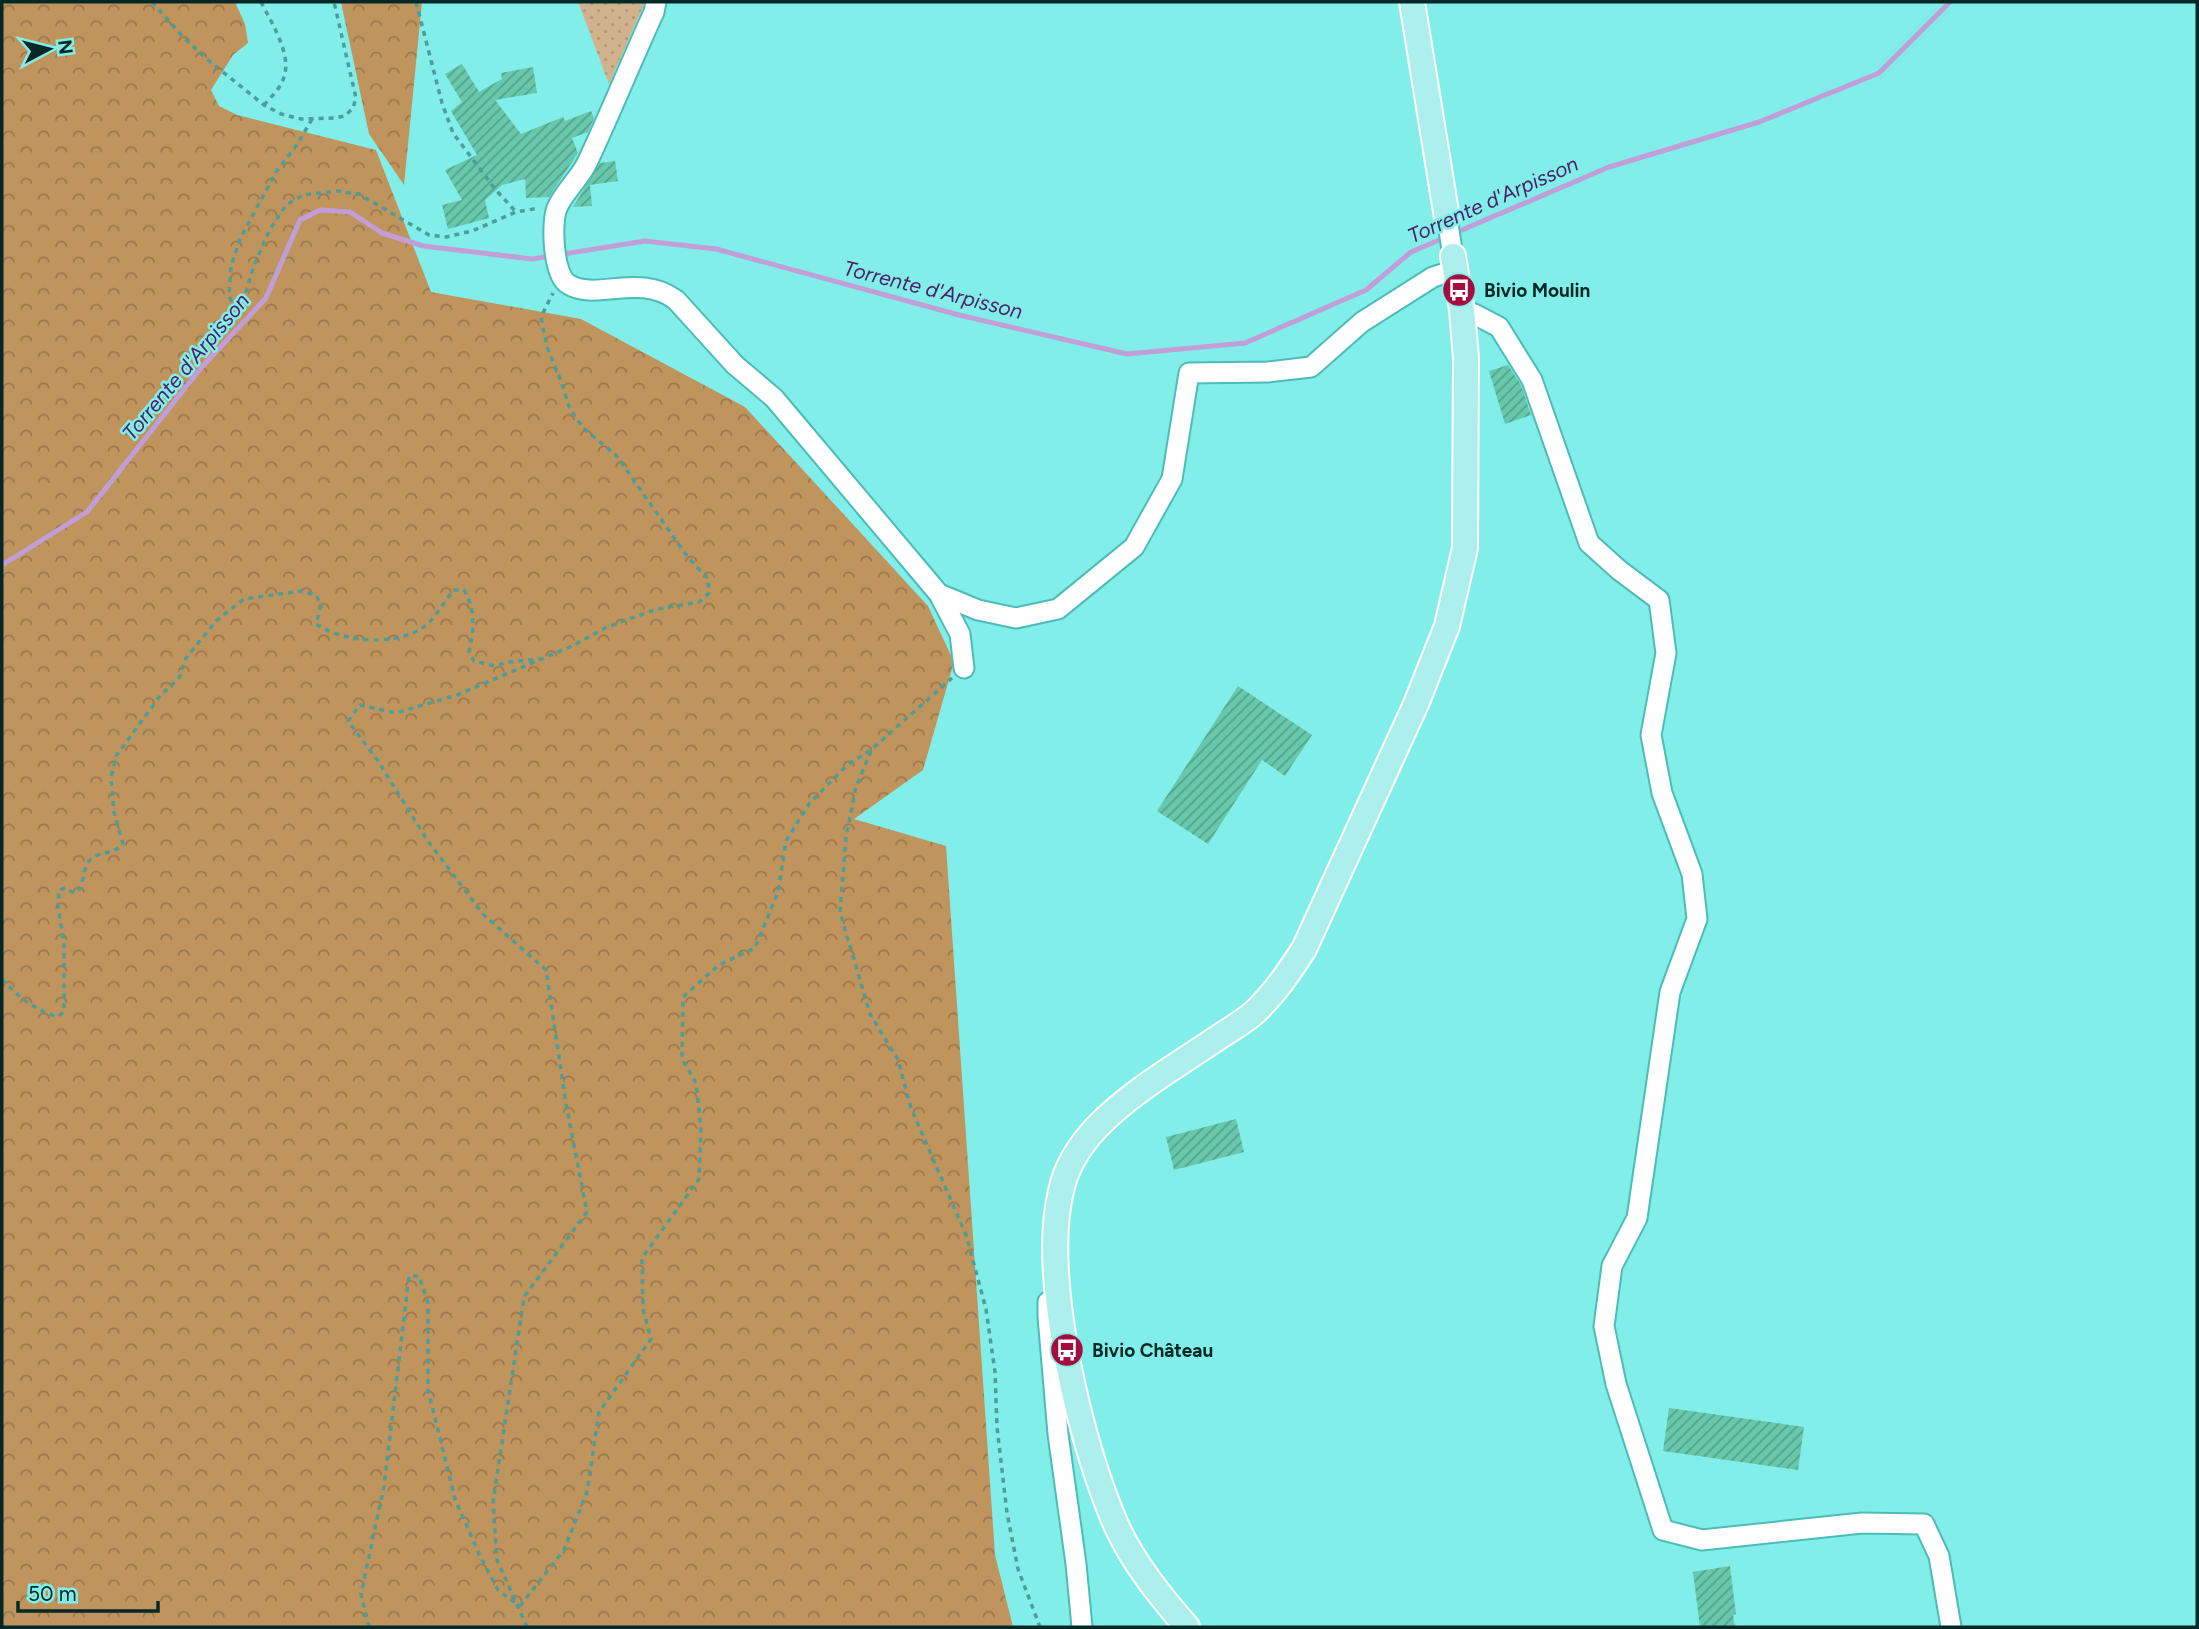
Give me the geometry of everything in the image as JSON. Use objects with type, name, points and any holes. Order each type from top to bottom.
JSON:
[{"type":"main road","points":[[1412,2],[1447,218]]},
{"type":"main road","points":[[1187,1627],[1145,1573],[1118,1528],[1087,1444],[1058,1296],[1055,1230],[1061,1189],[1077,1151],[1098,1126],[1125,1101],[1254,1014],[1282,984],[1304,949],[1421,691],[1447,626],[1465,548],[1465,358],[1462,310],[1454,263]]},
{"type":"street","points":[[656,2],[654,12],[585,167],[556,209],[554,246],[561,275],[571,286],[583,289],[637,286],[665,292],[676,300],[735,365],[774,398],[939,594],[960,634],[964,668]]},
{"type":"street","points":[[939,594],[978,610],[1016,618],[1058,609],[1134,547],[1172,479],[1189,373],[1268,372],[1311,367],[1362,323],[1454,263],[1447,218]]},
{"type":"street","points":[[1462,310],[1499,327],[1532,380],[1589,543],[1659,600],[1666,653],[1651,735],[1661,793],[1692,874],[1697,919],[1670,992],[1637,1218],[1612,1266],[1604,1326],[1616,1384],[1662,1530],[1702,1540],[1861,1523],[1924,1524],[1939,1556],[1951,1627]]},
{"type":"street","points":[[1058,1296],[1048,1303],[1048,1317],[1058,1434],[1082,1627]]},
{"type":"path","points":[[152,2],[185,40],[264,105],[281,114],[301,119],[345,116],[354,108],[356,99],[334,2]]},
{"type":"path","points":[[261,2],[274,28],[286,64],[284,78],[264,105]]},
{"type":"path","points":[[312,119],[297,145],[276,172],[240,239],[231,266],[229,296],[234,307],[242,302],[253,268],[271,229],[286,205],[303,195],[337,191],[359,194],[429,235],[446,237],[472,231],[516,212],[453,133],[442,103],[416,2]]},
{"type":"path","points":[[527,1627],[520,1606],[497,1560],[493,1502],[524,1297],[587,1212],[566,1104],[546,970],[483,914],[427,840],[378,761],[348,721],[360,705],[396,713],[457,695],[572,646],[607,627],[657,608],[699,602],[709,593],[708,579],[687,556],[615,455],[583,428],[569,407],[547,347],[541,317],[561,275]]},
{"type":"path","points":[[2,979],[15,994],[38,1010],[57,1017],[64,1012],[64,944],[58,905],[59,890],[65,888],[74,893],[80,889],[86,865],[93,856],[119,850],[123,844],[114,812],[111,778],[116,756],[160,696],[179,678],[186,658],[216,621],[244,599],[301,591],[316,594],[321,606],[316,624],[321,628],[334,634],[369,639],[398,638],[425,626],[454,590],[464,590],[472,610],[474,625],[469,652],[474,661],[495,666],[542,659]]},
{"type":"path","points":[[520,1606],[564,1550],[587,1492],[599,1412],[651,1339],[643,1309],[642,1258],[699,1179],[701,1129],[696,1083],[682,1059],[683,997],[719,965],[755,948],[778,892],[786,841],[808,804],[846,766],[872,750],[964,668]]},
{"type":"path","points":[[872,750],[856,787],[846,836],[840,912],[870,1014],[898,1060],[911,1108],[969,1247],[986,1309],[995,1372],[997,1427],[1007,1513],[1018,1569],[1040,1627]]},
{"type":"path","points":[[369,1627],[361,1594],[384,1486],[409,1276],[419,1276],[428,1303],[428,1390],[455,1499],[498,1590],[520,1606]]},
{"type":"shaded area","points":[[578,2],[645,2],[609,84]]},
{"type":"green space","points":[[2,2],[235,2],[245,24],[248,43],[233,55],[211,90],[219,106],[237,115],[376,150],[431,292],[581,319],[745,407],[928,606],[954,662],[923,770],[854,819],[946,846],[995,1555],[1013,1627],[2,1627]]},
{"type":"green space","points":[[341,2],[422,2],[404,185],[369,134]]},
{"type":"building","points":[[462,64],[479,92],[502,79],[501,73],[533,67],[537,93],[495,100],[521,134],[563,117],[565,121],[591,111],[594,118],[588,132],[572,138],[578,153],[549,197],[526,198],[525,179],[502,185],[485,200],[489,218],[448,229],[442,205],[462,200],[445,170],[477,155],[451,111],[462,102],[445,74]]},
{"type":"building","points":[[615,161],[618,181],[590,185],[592,206],[573,207],[600,163]]},
{"type":"building","points":[[1508,365],[1521,385],[1531,415],[1505,424],[1489,371]]},
{"type":"building","points":[[1238,686],[1312,735],[1285,776],[1262,760],[1208,844],[1157,811]]},
{"type":"building","points":[[1236,1119],[1244,1152],[1174,1170],[1166,1137]]},
{"type":"building","points":[[1669,1408],[1804,1427],[1798,1470],[1663,1451]]},
{"type":"building","points":[[1730,1566],[1735,1627],[1700,1627],[1693,1572]]},
{"type":"waterway","name":"Torrente d'Arpisson","points":[[1455,233],[1609,167],[1759,122],[1879,73],[1950,2]]},
{"type":"waterway","name":"Torrente d'Arpisson","points":[[2,565],[87,512],[201,368],[266,298],[300,220],[320,210],[350,212],[382,233],[423,246],[532,259],[645,241],[716,249],[959,315],[1127,354],[1245,343],[1366,290],[1411,252],[1446,237]]},
{"type":"place","name":"Bivio Moulin","points":[[1459,290]]},
{"type":"place","name":"Bivio Château","points":[[1067,1350]]}]
